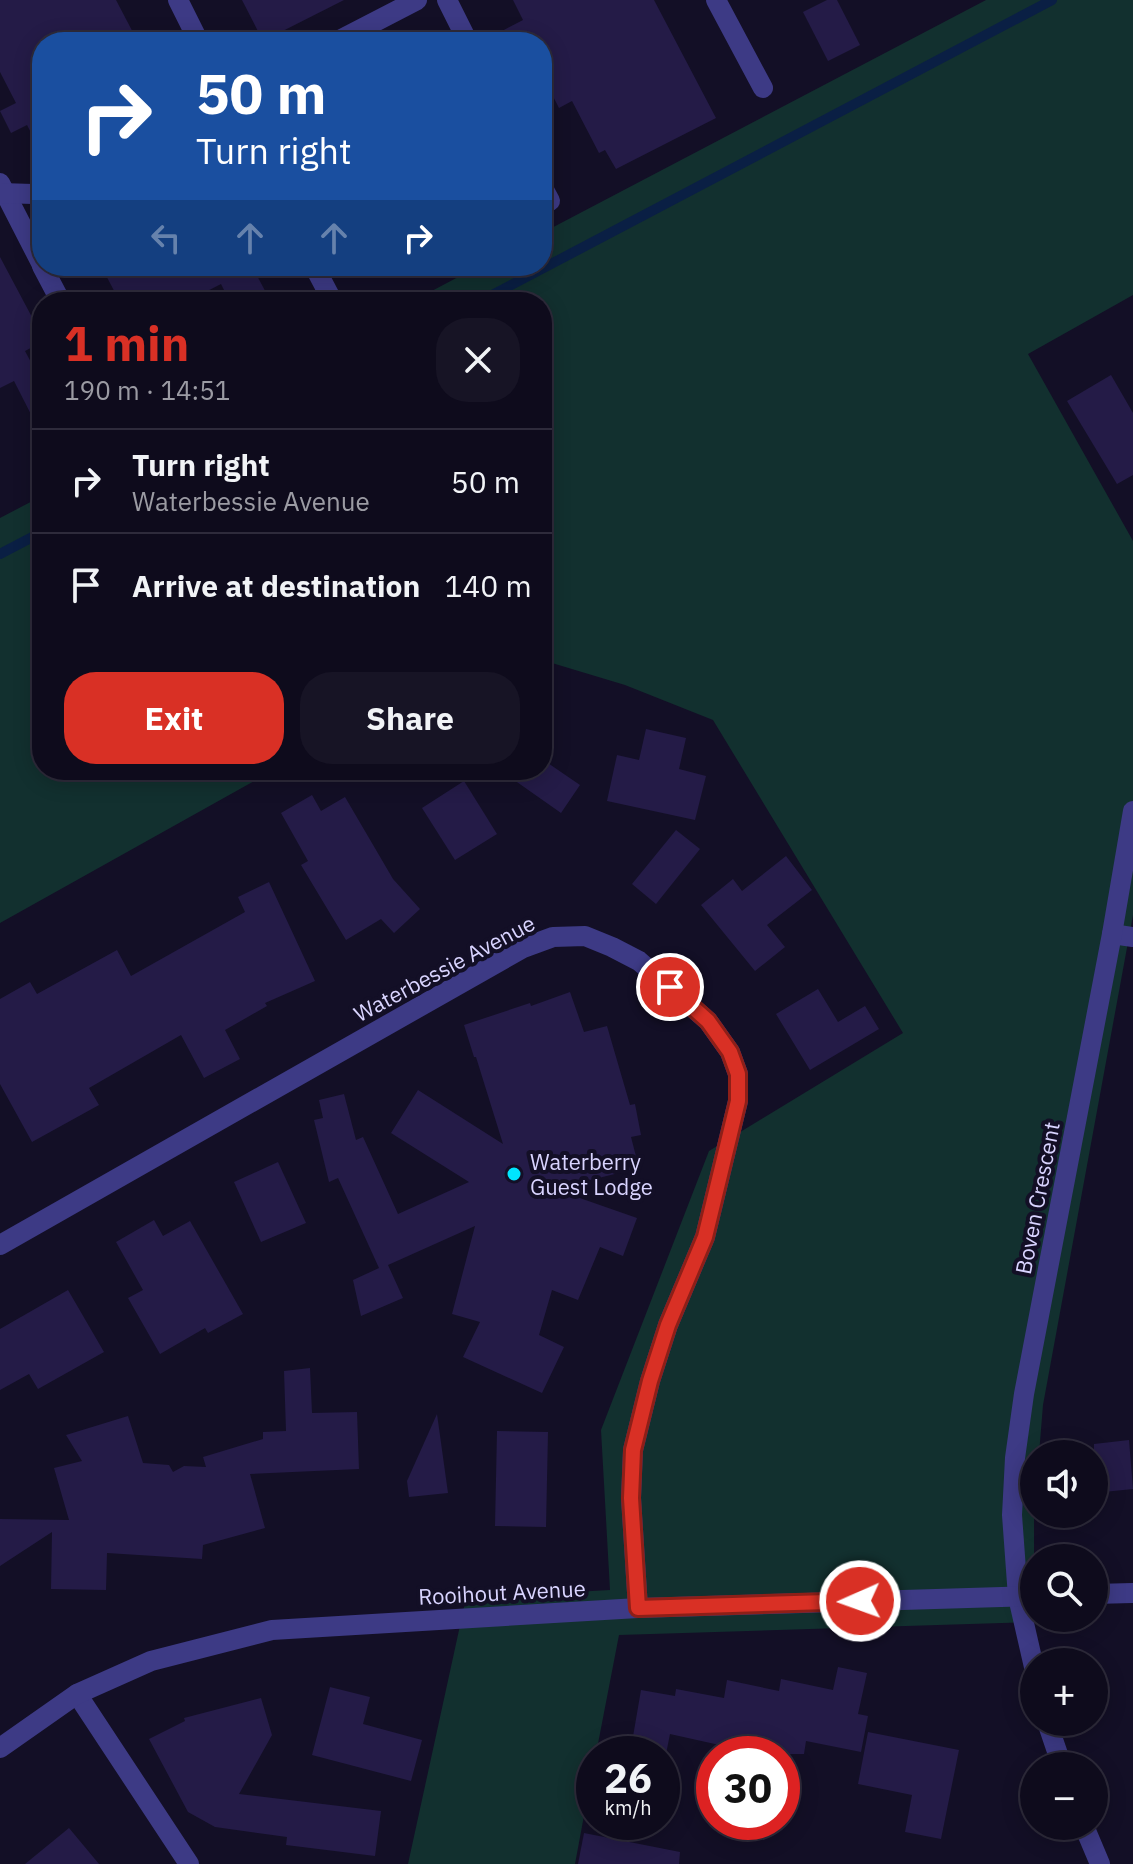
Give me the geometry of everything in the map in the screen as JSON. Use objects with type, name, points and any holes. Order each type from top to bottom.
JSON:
[{"type":"street","points":[[178,0],[194,32]]},
{"type":"street","points":[[355,32],[417,0]]},
{"type":"street","points":[[447,0],[463,32]]},
{"type":"street","points":[[716,0],[763,88]]},
{"type":"street","points":[[2,190],[32,194]]},
{"type":"street","points":[[2,190],[32,247]]},
{"type":"street","name":"Boven Crescent","points":[[1020,1561],[1012,1515],[1018,1432],[1133,811]]},
{"type":"street","points":[[1112,934],[1133,937]]},
{"type":"street","name":"Waterbessie Avenue","points":[[0,1245],[523,948],[553,937],[585,936],[639,961],[708,1021],[730,1052],[738,1074],[738,1101],[705,1237],[664,1339],[633,1450],[631,1498],[638,1608]]},
{"type":"street","points":[[1108,1594],[1133,1593]]},
{"type":"street","name":"Rooihout Avenue","points":[[0,1748],[77,1694],[151,1661],[272,1630],[638,1608],[1020,1596]]},
{"type":"street","points":[[77,1694],[189,1864]]},
{"type":"street","points":[[1090,1840],[1100,1864]]},
{"type":"green space","points":[[986,0],[1133,0],[1133,295],[1028,354],[1133,541],[1133,915],[1043,1405],[1040,1440],[1020,1440],[1020,1528],[1034,1528],[1034,1544],[1020,1544],[1020,1623],[619,1635],[599,1736],[576,1736],[576,1840],[579,1840],[575,1864],[408,1864],[466,1598],[610,1590],[601,1430],[709,1151],[903,1033],[713,720],[625,685],[552,663],[552,292],[430,292],[460,276],[552,276],[552,228]]},
{"type":"green space","points":[[32,501],[32,780],[256,780],[0,923],[0,518]]},
{"type":"building","points":[[0,0],[116,0],[133,32],[32,32],[32,135],[27,125],[11,133],[0,111],[16,103],[0,72]]},
{"type":"building","points":[[242,0],[344,0],[281,32],[258,32]]},
{"type":"building","points":[[513,0],[654,0],[716,118],[616,169],[605,150],[599,153],[572,101],[559,108],[552,94],[552,32],[500,32],[523,20]]},
{"type":"building","points":[[827,0],[837,0],[860,45],[828,61],[803,12]]},
{"type":"building","points":[[0,257],[32,317],[32,347],[25,351],[32,364],[32,416],[14,381],[0,388]]},
{"type":"building","points":[[106,276],[257,276],[266,292],[225,292],[221,284],[205,292],[115,292]]},
{"type":"building","points":[[1111,375],[1133,413],[1133,475],[1117,484],[1067,401]]},
{"type":"building","points":[[646,729],[686,738],[679,769],[706,776],[695,820],[607,801],[617,755],[639,760]]},
{"type":"building","points":[[552,766],[580,785],[561,813],[514,780],[552,780]]},
{"type":"building","points":[[464,781],[497,834],[455,860],[422,808]]},
{"type":"building","points":[[312,795],[321,811],[345,797],[393,879],[420,909],[394,933],[381,919],[346,940],[301,865],[308,861],[281,813]]},
{"type":"building","points":[[676,830],[700,849],[656,904],[632,884]]},
{"type":"building","points":[[786,856],[812,890],[767,925],[785,947],[755,971],[701,905],[733,879],[742,891]]},
{"type":"building","points":[[269,882],[315,981],[265,1003],[267,1006],[225,1030],[240,1059],[204,1078],[181,1035],[89,1088],[99,1105],[32,1142],[0,1084],[0,999],[30,982],[37,994],[117,950],[131,976],[245,912],[238,897]]},
{"type":"building","points":[[818,989],[838,1022],[865,1006],[879,1029],[810,1070],[776,1014]]},
{"type":"building","points":[[570,992],[584,1032],[607,1026],[630,1105],[635,1104],[641,1135],[631,1137],[639,1168],[554,1189],[637,1218],[623,1256],[600,1247],[578,1300],[552,1290],[539,1335],[564,1347],[542,1393],[463,1357],[480,1322],[452,1314],[475,1226],[388,1265],[403,1298],[361,1316],[353,1280],[379,1268],[338,1178],[329,1182],[314,1120],[323,1118],[319,1100],[344,1094],[356,1140],[363,1137],[398,1214],[469,1182],[391,1133],[418,1090],[503,1144],[464,1025]]},
{"type":"building","points":[[278,1162],[306,1223],[261,1242],[234,1182]]},
{"type":"building","points":[[154,1220],[163,1236],[190,1221],[243,1314],[208,1333],[205,1328],[160,1354],[128,1298],[143,1290],[116,1242]]},
{"type":"building","points":[[68,1290],[104,1352],[38,1389],[29,1374],[0,1390],[0,1329]]},
{"type":"building","points":[[310,1368],[312,1413],[357,1412],[359,1469],[250,1474],[265,1528],[203,1545],[202,1559],[107,1553],[106,1590],[51,1589],[52,1532],[0,1566],[0,1519],[69,1520],[54,1468],[82,1461],[66,1435],[128,1416],[143,1463],[169,1465],[173,1472],[184,1466],[206,1467],[203,1457],[263,1439],[263,1432],[286,1431],[284,1371]]},
{"type":"building","points":[[437,1414],[448,1493],[409,1497],[407,1481]]},
{"type":"building","points":[[497,1431],[548,1432],[546,1527],[495,1526]]},
{"type":"building","points":[[1129,1440],[1133,1489],[1108,1492],[1108,1442]]},
{"type":"building","points":[[838,1667],[867,1673],[858,1714],[868,1716],[861,1752],[806,1741],[804,1754],[800,1754],[800,1736],[696,1736],[696,1740],[670,1734],[633,1736],[641,1690],[675,1696],[676,1689],[724,1698],[727,1680],[779,1691],[781,1679],[833,1690]]},
{"type":"building","points":[[330,1687],[370,1697],[363,1724],[422,1740],[411,1781],[312,1755]]},
{"type":"building","points":[[261,1698],[272,1735],[239,1794],[381,1811],[375,1856],[286,1845],[287,1837],[215,1827],[188,1812],[149,1739],[185,1721],[184,1718]]},
{"type":"building","points":[[868,1732],[959,1750],[941,1839],[905,1832],[912,1795],[858,1784]]},
{"type":"building","points":[[69,1828],[99,1864],[25,1864]]},
{"type":"building","points":[[583,1840],[619,1840],[680,1852],[679,1864],[578,1864]]},
{"type":"waterway","points":[[552,264],[1052,0]]},
{"type":"waterway","points":[[498,292],[528,276]]},
{"type":"waterway","points":[[0,554],[32,537]]},
{"type":"place","name":"Waterberry Guest Lodge","points":[[514,1174]]},
{"type":"route","points":[[670,987],[708,1021],[730,1052],[738,1074],[738,1101],[705,1237],[668,1325],[633,1450],[631,1498],[638,1608],[860,1601]]}]
